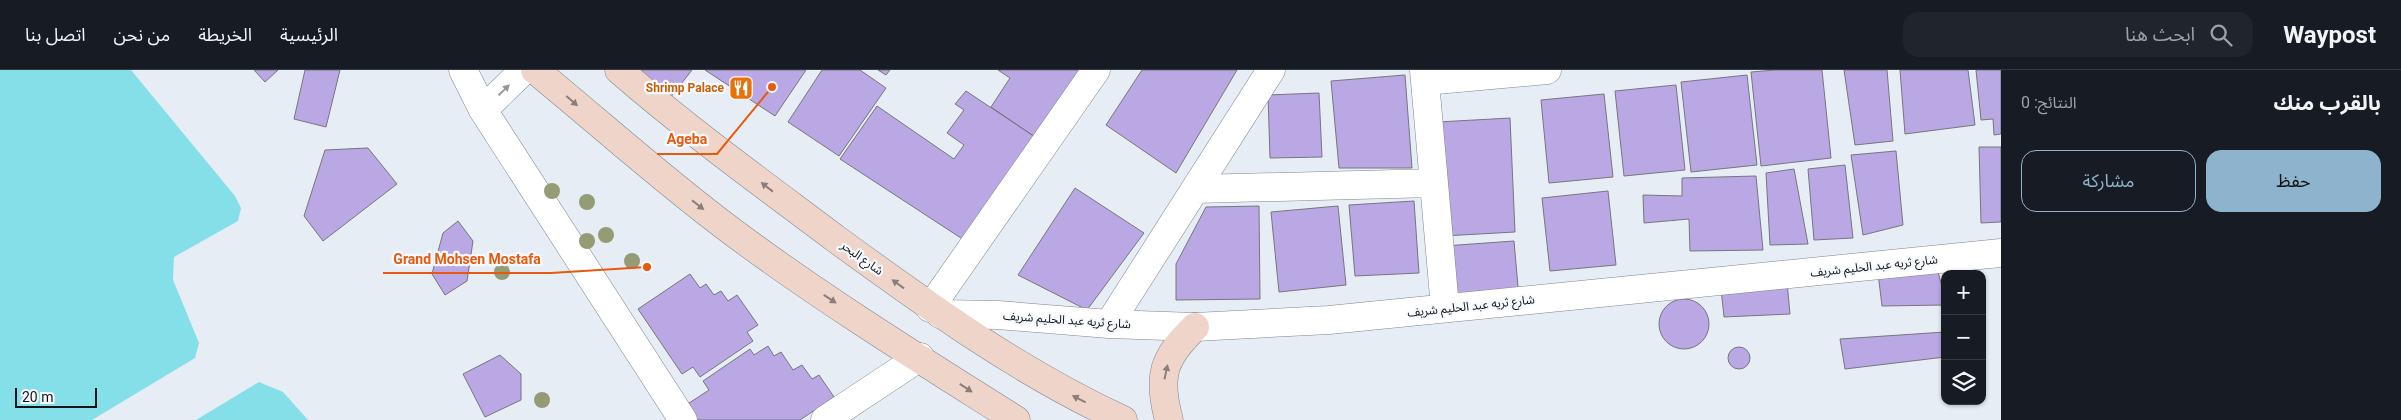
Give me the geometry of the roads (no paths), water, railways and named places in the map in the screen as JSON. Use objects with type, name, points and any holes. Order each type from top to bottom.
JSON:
[{"type":"main road","points":[[535,70],[621,143],[734,233],[798,279],[1016,420]]},
{"type":"main road","name":"شارع البحر","points":[[619,70],[766,187],[935,311],[1029,371],[1078,399],[1123,420]]},
{"type":"main road","points":[[1169,420],[1162,395],[1165,369],[1176,345],[1195,327]]},
{"type":"street","points":[[463,70],[483,110],[683,420]]},
{"type":"street","points":[[483,110],[524,70]]},
{"type":"street","points":[[935,311],[1096,70]]},
{"type":"street","points":[[1109,324],[1271,70]]},
{"type":"street","points":[[1445,308],[1425,76],[1547,70]]},
{"type":"street","points":[[1196,189],[1434,183]]},
{"type":"street","name":"شارع ثريه عبد الحليم شريف","points":[[935,311],[1109,324],[1195,327],[1328,320],[2001,253]]},
{"type":"street","points":[[825,420],[920,357]]},
{"type":"water","points":[[0,70],[131,70],[235,196],[241,208],[238,221],[174,257],[173,280],[199,343],[195,358],[92,420],[0,420]]},
{"type":"water","points":[[259,382],[283,392],[308,420],[196,420]]},
{"type":"place","name":"Ageba","points":[[772,87]]},
{"type":"place","name":"Shrimp Palace","points":[[741,88]]},
{"type":"place","name":"Grand Mohsen Mostafa","points":[[647,267]]}]
